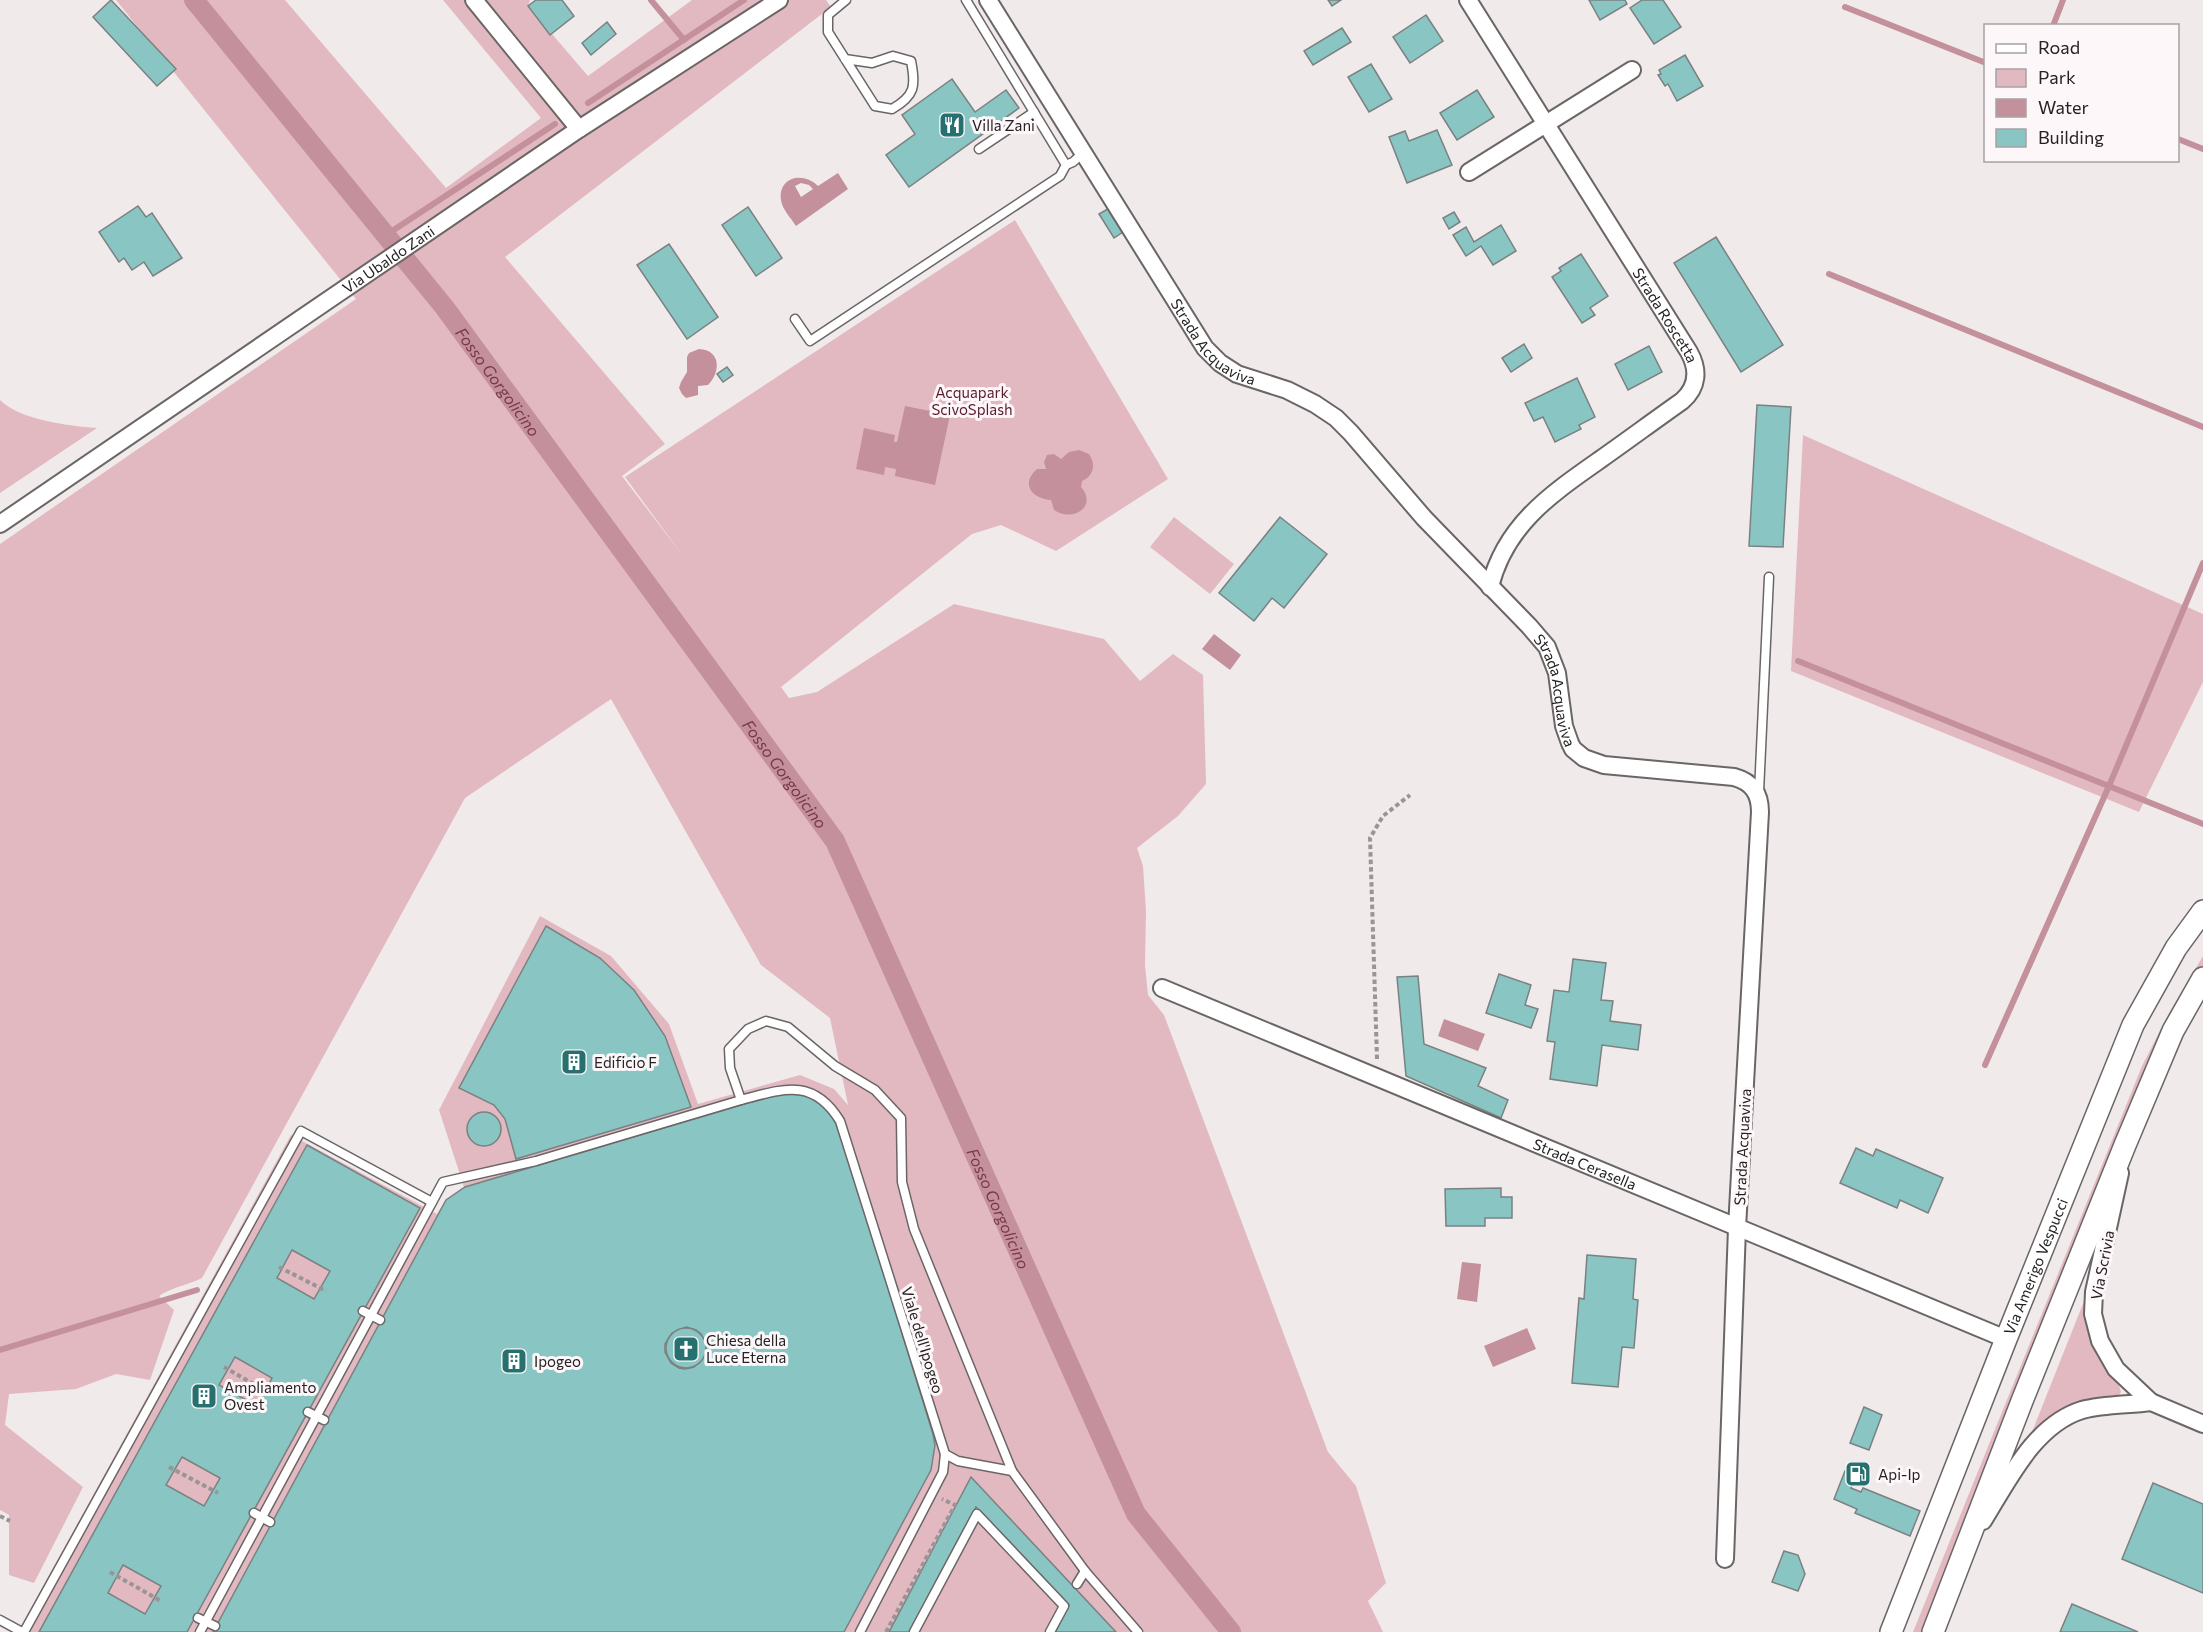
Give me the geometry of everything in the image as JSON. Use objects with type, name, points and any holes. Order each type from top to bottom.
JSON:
[{"type":"street","points":[[474,0],[579,129]]},
{"type":"street","name":"Via Ubaldo Zani","points":[[0,524],[579,129],[779,0]]},
{"type":"street","name":"Strada Acquaviva","points":[[988,0],[1192,330],[1212,356],[1237,374],[1287,390],[1316,404],[1336,418],[1424,518],[1529,626],[1551,656],[1559,683],[1564,726],[1578,754],[1604,765],[1734,777],[1750,784],[1759,799],[1737,1228],[1725,1559]]},
{"type":"street","name":"Strada Roscetta","points":[[1468,0],[1689,352],[1695,366],[1696,380],[1691,392],[1682,401],[1546,498],[1512,536],[1495,566],[1490,587]]},
{"type":"street","points":[[1469,172],[1632,70]]},
{"type":"street","name":"Via Amerigo Vespucci","points":[[1891,1632],[2133,1025],[2176,948],[2203,911]]},
{"type":"street","points":[[1933,1632],[2022,1401],[2125,1145],[2173,1031],[2203,978]]},
{"type":"street","name":"Strada Cerasella","points":[[1162,988],[2006,1339]]},
{"type":"street","name":"Via Scrivia","points":[[2125,1145],[2114,1209],[2094,1292],[2093,1314],[2100,1341],[2116,1369],[2151,1402],[2202,1421]]},
{"type":"street","name":"Via Scrivia","points":[[1969,1542],[2024,1457],[2038,1438],[2058,1421],[2082,1410],[2151,1402]]},
{"type":"lane","points":[[845,59],[872,63],[893,56],[911,61],[915,83],[905,101],[892,109],[875,106],[845,59],[828,32],[828,15],[846,0]]},
{"type":"lane","points":[[966,0],[1066,165]]},
{"type":"lane","points":[[979,149],[1034,112]]},
{"type":"lane","points":[[795,319],[810,341],[1060,176],[1066,165],[1083,153]]},
{"type":"lane","points":[[1759,799],[1769,577]]},
{"type":"lane","points":[[741,1100],[730,1068],[729,1049],[748,1029],[766,1020],[788,1027],[834,1066],[875,1090],[901,1118],[902,1182],[914,1229],[1012,1471],[1085,1571],[1138,1632]]},
{"type":"lane","name":"Viale dell'Ipogeo","points":[[200,1632],[202,1620],[266,1519],[376,1318],[443,1182],[536,1161],[773,1091],[790,1088],[806,1091],[831,1106],[840,1121],[945,1454]]},
{"type":"lane","points":[[0,1620],[23,1632],[301,1131],[432,1202]]},
{"type":"lane","points":[[363,1311],[376,1318]]},
{"type":"lane","points":[[308,1412],[321,1419]]},
{"type":"lane","points":[[860,1632],[943,1472],[945,1454],[958,1461],[1012,1471]]},
{"type":"lane","points":[[254,1513],[266,1519]]},
{"type":"lane","points":[[914,1632],[977,1514],[1064,1606],[1050,1632]]},
{"type":"lane","points":[[1077,1584],[1085,1571]]},
{"type":"lane","points":[[202,1620],[215,1626]]},
{"type":"path","points":[[1377,1078],[1370,838],[1383,816],[1410,795]]},
{"type":"path","points":[[279,1267],[326,1291]]},
{"type":"path","points":[[224,1368],[271,1394]]},
{"type":"path","points":[[169,1467],[218,1493]]},
{"type":"path","points":[[886,1632],[955,1505],[932,1493]]},
{"type":"path","points":[[0,1516],[10,1521]]},
{"type":"path","points":[[110,1572],[161,1601]]},
{"type":"green space","name":"Acquapark ScivoSplash","points":[[116,0],[285,0],[446,188],[541,118],[443,0],[530,0],[528,6],[588,76],[692,0],[826,0],[831,7],[505,257],[665,444],[622,476],[683,556],[625,477],[1015,220],[1168,479],[1056,551],[1001,525],[972,534],[781,687],[789,698],[817,692],[954,604],[1104,639],[1140,681],[1173,654],[1203,675],[1206,784],[1178,816],[1137,848],[1143,866],[1146,911],[1145,965],[1148,995],[1164,1015],[1328,1452],[1356,1486],[1386,1583],[1368,1601],[1383,1632],[18,1632],[291,1135],[437,1214],[446,1200],[464,1187],[439,1110],[540,916],[611,956],[669,1024],[698,1104],[800,1075],[834,1089],[848,1105],[830,1018],[761,965],[611,699],[465,798],[202,1278],[159,1296],[174,1310],[150,1380],[116,1374],[76,1389],[9,1394],[5,1425],[83,1487],[34,1583],[9,1575],[9,1515],[0,1510],[0,544],[356,299]]},
{"type":"green space","points":[[0,400],[19,413],[32,417],[59,424],[97,428],[0,493]]},
{"type":"green space","points":[[1803,435],[2203,614],[2203,682],[2139,812],[1791,671]]},
{"type":"green space","points":[[1174,517],[1234,564],[1210,594],[1150,547]]},
{"type":"green space","points":[[2203,956],[2203,971],[1970,1513],[1922,1632],[1913,1632],[2142,1066],[2169,1013]]},
{"type":"green space","points":[[2088,1291],[2088,1318],[2092,1345],[2121,1392],[2119,1395],[2090,1399],[2068,1407],[2048,1421],[2028,1442]]},
{"type":"water","points":[[838,173],[848,189],[796,226],[781,200],[783,186],[799,178],[812,181],[818,186]],"holes":[[[801,183],[813,189],[801,197],[795,186]]]},
{"type":"water","points":[[699,349],[712,353],[717,362],[717,368],[708,385],[698,386],[698,395],[686,398],[679,388],[687,372],[687,357],[689,353]]},
{"type":"water","points":[[905,406],[950,415],[935,485],[895,476],[896,469],[885,467],[884,475],[856,469],[864,428],[895,435],[894,442],[897,442]]},
{"type":"water","points":[[1079,450],[1089,454],[1093,462],[1093,469],[1082,481],[1081,487],[1087,500],[1081,511],[1069,515],[1061,514],[1054,510],[1051,500],[1038,497],[1030,490],[1029,480],[1037,469],[1046,469],[1044,462],[1047,455],[1054,454],[1061,459],[1069,452]]},
{"type":"water","points":[[1214,634],[1241,655],[1230,670],[1202,649]]},
{"type":"water","points":[[1444,1019],[1485,1034],[1478,1051],[1438,1036]]},
{"type":"water","points":[[1462,1262],[1481,1264],[1477,1302],[1457,1299]]},
{"type":"water","points":[[1527,1328],[1536,1349],[1493,1367],[1484,1346]]},
{"type":"building","points":[[111,0],[176,69],[157,86],[93,17]]},
{"type":"building","points":[[536,0],[562,0],[574,16],[550,35],[528,6]]},
{"type":"building","points":[[1328,0],[1341,0],[1332,6]]},
{"type":"building","points":[[1589,0],[1625,0],[1627,4],[1600,20]]},
{"type":"building","points":[[1642,0],[1663,0],[1681,27],[1654,44],[1630,8]]},
{"type":"building","points":[[1426,15],[1443,41],[1410,63],[1393,37]]},
{"type":"building","points":[[607,22],[616,34],[591,55],[582,43]]},
{"type":"building","points":[[1342,28],[1351,42],[1313,65],[1304,51]]},
{"type":"building","points":[[1685,55],[1703,86],[1677,101],[1668,84],[1665,86],[1658,75],[1661,74],[1659,70]]},
{"type":"building","points":[[1371,64],[1392,99],[1369,112],[1348,77]]},
{"type":"building","name":"Villa Zani","points":[[952,79],[975,112],[1006,90],[1019,108],[909,187],[886,155],[915,134],[902,115]]},
{"type":"building","points":[[1477,90],[1494,117],[1457,140],[1440,113]]},
{"type":"building","points":[[1437,130],[1452,165],[1407,183],[1389,137],[1405,131],[1409,141]]},
{"type":"building","points":[[138,206],[146,217],[152,213],[182,258],[153,276],[144,262],[132,270],[124,258],[119,262],[99,232]]},
{"type":"building","points":[[748,207],[782,258],[756,276],[722,225]]},
{"type":"building","points":[[1111,207],[1126,230],[1114,238],[1099,214]]},
{"type":"building","points":[[1454,212],[1460,222],[1449,229],[1443,218]]},
{"type":"building","points":[[1501,225],[1516,251],[1493,265],[1481,246],[1466,256],[1453,235],[1466,227],[1474,242]]},
{"type":"building","points":[[1716,237],[1783,345],[1741,372],[1674,263]]},
{"type":"building","points":[[669,244],[718,317],[687,339],[637,265]]},
{"type":"building","points":[[1581,254],[1608,296],[1590,308],[1595,315],[1582,323],[1552,277],[1561,271],[1559,268]]},
{"type":"building","points":[[1524,344],[1532,358],[1511,372],[1502,358]]},
{"type":"building","points":[[1649,346],[1662,372],[1628,390],[1615,364]]},
{"type":"building","points":[[727,367],[733,375],[723,382],[717,374]]},
{"type":"building","points":[[1577,378],[1595,417],[1579,425],[1581,429],[1555,442],[1543,417],[1534,421],[1525,403]]},
{"type":"building","points":[[1757,405],[1791,407],[1783,547],[1749,546]]},
{"type":"building","points":[[1280,517],[1327,554],[1284,608],[1272,598],[1254,621],[1219,593]]},
{"type":"building","name":"Edificio F","points":[[546,926],[600,958],[634,990],[665,1036],[691,1107],[516,1159],[505,1119],[494,1105],[459,1088]]},
{"type":"building","points":[[1573,959],[1606,963],[1601,1000],[1613,1001],[1610,1021],[1641,1025],[1638,1050],[1602,1045],[1597,1086],[1550,1079],[1555,1042],[1547,1041],[1554,990],[1569,992]]},
{"type":"building","points":[[1499,974],[1531,985],[1525,1005],[1538,1009],[1531,1028],[1486,1013]]},
{"type":"building","points":[[1418,976],[1424,1044],[1486,1068],[1478,1086],[1508,1100],[1501,1118],[1406,1076],[1397,977]]},
{"type":"building","name":"Ipogeo","points":[[793,1092],[807,1095],[821,1102],[831,1113],[839,1128],[935,1445],[931,1470],[844,1632],[213,1632],[446,1200],[465,1187],[782,1093]],"holes":[[[686,1327],[701,1334],[706,1346],[702,1359],[694,1367],[679,1368],[671,1363],[665,1352],[665,1344],[672,1333]]]},
{"type":"building","points":[[484,1112],[496,1117],[501,1129],[496,1141],[484,1146],[472,1141],[467,1129],[472,1117]]},
{"type":"building","name":"Ampliamento Ovest","points":[[307,1145],[420,1208],[187,1632],[39,1632]],"holes":[[[292,1250],[330,1271],[314,1299],[277,1278]],[[235,1357],[272,1378],[257,1406],[219,1385]],[[182,1457],[220,1478],[204,1506],[166,1485]],[[123,1565],[161,1586],[145,1614],[108,1593]]]},
{"type":"building","points":[[1856,1148],[1873,1156],[1876,1149],[1943,1178],[1928,1213],[1900,1200],[1897,1208],[1840,1183]]},
{"type":"building","points":[[1501,1188],[1501,1197],[1512,1197],[1512,1218],[1485,1218],[1485,1226],[1446,1226],[1445,1189]]},
{"type":"building","points":[[1587,1255],[1636,1259],[1633,1299],[1638,1300],[1634,1348],[1622,1347],[1618,1387],[1572,1383],[1579,1298],[1584,1299]]},
{"type":"building","name":"Chiesa della Luce Eterna","points":[[686,1328],[694,1329],[700,1334],[705,1340],[705,1356],[700,1362],[694,1367],[686,1368],[678,1367],[672,1362],[667,1356],[666,1348],[667,1340],[672,1334],[678,1329]]},
{"type":"building","points":[[1864,1407],[1882,1415],[1869,1450],[1850,1443]]},
{"type":"building","points":[[1845,1471],[1857,1475],[1851,1488],[1861,1492],[1863,1488],[1920,1511],[1910,1536],[1855,1513],[1857,1509],[1834,1499]]},
{"type":"building","points":[[971,1477],[1116,1632],[1055,1632],[1069,1605],[976,1507],[909,1632],[889,1632]]},
{"type":"building","points":[[2153,1483],[2203,1504],[2203,1593],[2122,1559]]},
{"type":"building","points":[[1784,1551],[1798,1555],[1805,1574],[1798,1591],[1772,1582]]},
{"type":"building","points":[[2072,1604],[2138,1632],[2060,1632]]},
{"type":"waterway","name":"Fosso Gorgolicino","points":[[194,0],[445,308],[835,841],[1136,1514],[1231,1632]]},
{"type":"waterway","points":[[651,0],[684,40]]},
{"type":"waterway","points":[[588,103],[744,0]]},
{"type":"waterway","points":[[2054,24],[2063,0]]},
{"type":"waterway","points":[[1845,7],[1984,62]]},
{"type":"waterway","points":[[386,235],[555,124]]},
{"type":"waterway","points":[[2179,139],[2203,149]]},
{"type":"waterway","points":[[1829,274],[2203,427]]},
{"type":"waterway","points":[[1985,1065],[2109,786],[2203,563]]},
{"type":"waterway","points":[[1798,661],[2203,824]]},
{"type":"waterway","points":[[0,1350],[197,1290]]},
{"type":"place","name":"Villa Zani","points":[[952,125]]},
{"type":"place","name":"Edificio F","points":[[574,1062]]},
{"type":"place","name":"Chiesa della Luce Eterna","points":[[686,1349]]},
{"type":"place","name":"Ipogeo","points":[[514,1361]]},
{"type":"place","name":"Ampliamento Ovest","points":[[204,1396]]},
{"type":"place","name":"Api-Ip","points":[[1858,1474]]}]
